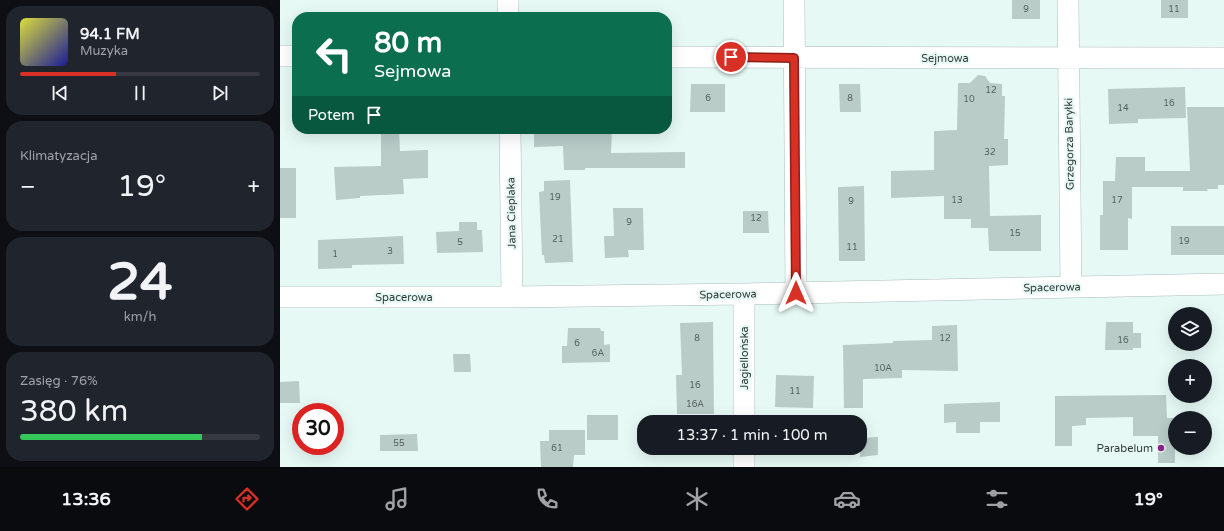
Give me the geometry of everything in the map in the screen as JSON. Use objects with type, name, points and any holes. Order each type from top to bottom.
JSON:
[{"type":"street","points":[[508,0],[508,12]]},
{"type":"street","points":[[794,0],[796,293]]},
{"type":"street","name":"Grzegorza Baryłki","points":[[1068,0],[1071,287]]},
{"type":"street","points":[[280,56],[292,56]]},
{"type":"street","name":"Sejmowa","points":[[672,57],[1068,59],[1224,58]]},
{"type":"street","name":"Jana Cieplaka","points":[[510,134],[512,297]]},
{"type":"street","name":"Spacerowa","points":[[280,297],[512,297],[744,294],[1224,284]]},
{"type":"street","name":"Jagiellońska","points":[[744,294],[744,415]]},
{"type":"street","points":[[744,455],[744,467]]},
{"type":"building","points":[[1012,0],[1040,0],[1040,19],[1012,19]]},
{"type":"building","points":[[1161,0],[1188,0],[1188,18],[1161,18]]},
{"type":"building","points":[[978,75],[985,76],[990,83],[1002,84],[1002,96],[1005,96],[1004,139],[1008,139],[1008,165],[989,166],[990,216],[1041,215],[1041,251],[989,251],[988,228],[971,228],[971,219],[944,219],[944,196],[891,198],[891,171],[934,170],[934,131],[957,130],[958,83],[970,83]]},
{"type":"building","points":[[691,84],[725,84],[725,112],[690,112]]},
{"type":"building","points":[[839,84],[860,84],[861,112],[840,112]]},
{"type":"building","points":[[1185,87],[1186,118],[1138,119],[1138,123],[1109,124],[1108,89]]},
{"type":"building","points":[[1187,107],[1224,107],[1224,185],[1218,185],[1218,189],[1207,189],[1208,191],[1183,191],[1183,187],[1132,187],[1132,219],[1128,218],[1128,250],[1100,250],[1100,215],[1103,215],[1103,181],[1115,181],[1116,157],[1145,157],[1145,171],[1190,171]]},
{"type":"building","points":[[381,134],[399,134],[400,151],[428,150],[428,178],[403,179],[404,194],[360,196],[360,198],[336,200],[334,167],[381,166]]},
{"type":"building","points":[[534,134],[612,134],[611,153],[685,152],[685,168],[585,168],[585,170],[564,170],[563,146],[534,147]]},
{"type":"building","points":[[280,168],[296,168],[296,218],[280,218]]},
{"type":"building","points":[[570,180],[573,262],[545,263],[544,255],[542,255],[539,192],[544,191],[544,181]]},
{"type":"building","points":[[864,186],[865,261],[839,261],[838,187]]},
{"type":"building","points":[[613,208],[643,208],[644,250],[628,250],[629,257],[605,258],[604,236],[614,236]]},
{"type":"building","points":[[743,211],[768,211],[769,233],[743,233]]},
{"type":"building","points":[[459,222],[477,222],[477,230],[482,230],[483,252],[437,253],[436,232],[459,231]]},
{"type":"building","points":[[1171,226],[1224,226],[1224,255],[1171,255]]},
{"type":"building","points":[[403,236],[404,264],[352,265],[352,268],[318,269],[318,240]]},
{"type":"building","points":[[713,322],[714,414],[677,414],[676,375],[682,375],[680,323]]},
{"type":"building","points":[[1106,322],[1133,322],[1133,333],[1141,333],[1141,348],[1133,348],[1133,350],[1105,350]]},
{"type":"building","points":[[957,325],[958,371],[902,370],[902,378],[863,379],[863,408],[844,408],[843,345],[932,340],[932,326]]},
{"type":"building","points":[[568,328],[600,328],[601,331],[604,331],[604,345],[610,344],[610,362],[562,363],[562,346],[567,346]]},
{"type":"building","points":[[453,354],[470,354],[471,372],[454,372]]},
{"type":"building","points":[[776,375],[814,376],[813,408],[775,407]]},
{"type":"building","points":[[299,381],[300,403],[280,403],[280,382]]},
{"type":"building","points":[[1166,395],[1168,418],[1168,455],[1175,455],[1175,463],[1158,463],[1158,436],[1133,436],[1133,417],[1086,418],[1086,425],[1072,426],[1072,446],[1055,446],[1055,396]]},
{"type":"building","points":[[1000,402],[1000,422],[980,422],[980,433],[956,433],[956,422],[944,423],[944,404]]},
{"type":"building","points":[[587,415],[618,415],[618,440],[587,440]]},
{"type":"building","points":[[549,430],[585,430],[585,455],[574,455],[573,467],[541,467],[540,441],[549,441]]},
{"type":"building","points":[[417,434],[418,451],[380,451],[380,435]]},
{"type":"building","points":[[878,437],[878,455],[860,457],[860,455],[867,455],[867,438]]},
{"type":"place","name":"Parabelum","points":[[1161,448]]},
{"type":"route","points":[[731,57],[794,58],[796,293]]}]
